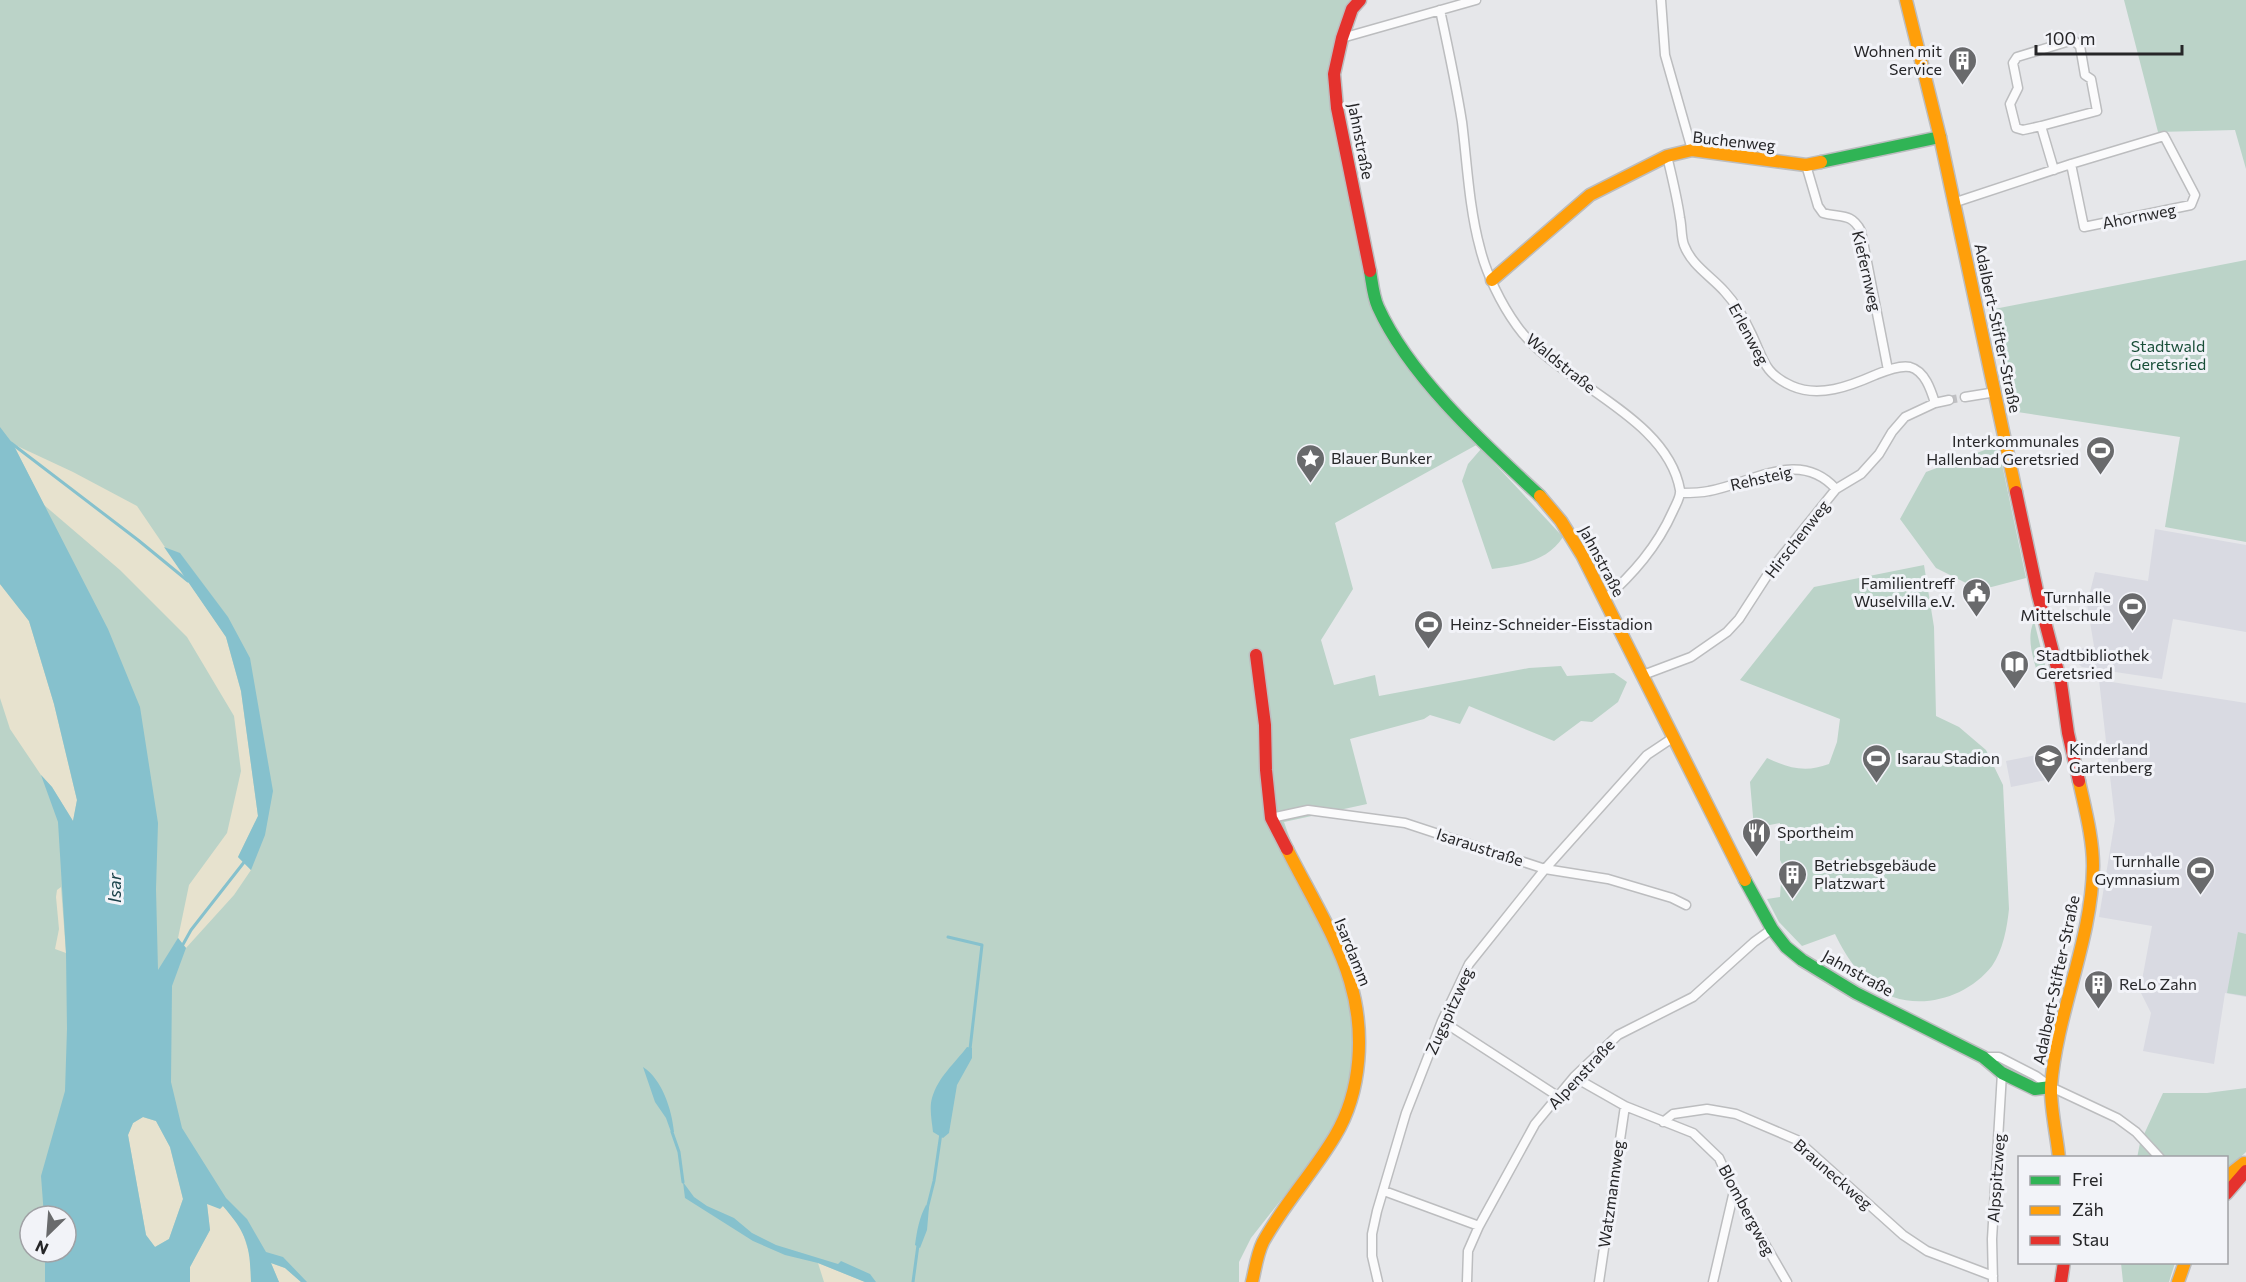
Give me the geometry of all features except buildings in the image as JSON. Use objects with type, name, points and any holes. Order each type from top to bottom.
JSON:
[{"type":"street","name":"Jahnstraße","points":[[1360,0],[1352,9],[1342,38],[1334,74],[1337,108],[1377,305],[1397,342],[1418,371],[1485,445],[1540,496],[1561,521],[1582,555],[1753,897],[1786,947],[1826,975],[1983,1057],[2002,1073],[2035,1089],[2051,1088]]},
{"type":"street","points":[[1342,38],[1476,0]]},
{"type":"street","points":[[1661,0],[1665,55],[1692,150]]},
{"type":"street","name":"Adalbert-Stifter-Straße","points":[[1906,0],[1940,137],[2038,596],[2061,683],[2068,734],[2090,832],[2093,865],[2090,906],[2060,1033],[2051,1088],[2059,1156]]},
{"type":"street","name":"Waldstraße","points":[[1440,10],[1457,86],[1480,248],[1492,280],[1517,326],[1538,349],[1610,402],[1658,445],[1674,466],[1681,493]]},
{"type":"street","points":[[2073,40],[2080,46],[2085,75],[2091,79],[2097,111],[2041,126],[2023,130],[2016,128],[2010,104],[2018,88],[2013,63],[2017,57],[2073,40]]},
{"type":"street","points":[[2041,126],[2054,170]]},
{"type":"street","name":"Ahornweg","points":[[1953,203],[2071,164],[2164,136],[2195,195],[2191,206],[2084,227],[2071,164]]},
{"type":"street","name":"Buchenweg","points":[[1492,280],[1545,237],[1590,195],[1666,156],[1692,150],[1806,165],[1940,137]]},
{"type":"street","name":"Erlenweg","points":[[1666,156],[1683,244],[1695,266],[1727,294],[1750,330],[1763,364],[1774,376],[1807,392],[1830,390],[1856,383],[1888,370],[1909,367],[1919,372],[1930,386],[1935,403]]},
{"type":"street","name":"Kiefernweg","points":[[1806,165],[1818,206],[1823,213],[1845,216],[1856,221],[1861,231],[1888,370]]},
{"type":"street","points":[[1965,397],[1996,392]]},
{"type":"street","name":"Hirschenweg","points":[[1643,675],[1691,657],[1728,632],[1770,571],[1836,489],[1861,474],[1879,454],[1892,432],[1905,417],[1935,403],[1949,400]]},
{"type":"street","name":"Rehsteig","points":[[1681,493],[1709,492],[1789,468],[1806,470],[1825,477],[1836,489]]},
{"type":"street","points":[[1604,600],[1643,562],[1664,531],[1681,493]]},
{"type":"street","name":"Isardamm","points":[[1252,1282],[1262,1244],[1336,1135],[1352,1099],[1358,1067],[1357,1012],[1350,981],[1336,946],[1270,818],[1265,725],[1256,655]]},
{"type":"street","name":"Zugspitzweg","points":[[1378,1282],[1372,1256],[1372,1234],[1377,1211],[1406,1113],[1442,1021],[1469,964],[1545,869],[1651,751],[1674,737]]},
{"type":"street","name":"Isaraustraße","points":[[1270,818],[1308,810],[1405,823],[1545,869],[1608,879],[1672,898],[1686,905]]},
{"type":"street","name":"Alpenstraße","points":[[1467,1282],[1468,1251],[1479,1226],[1535,1124],[1574,1077],[1618,1035],[1693,997],[1754,942],[1772,929]]},
{"type":"street","points":[[1442,1021],[1559,1097]]},
{"type":"street","name":"Jahnstraße","points":[[1983,1057],[1999,1057],[2036,1076],[2051,1088],[2117,1118],[2136,1131],[2158,1156]]},
{"type":"street","name":"Alpspitzweg","points":[[1993,1279],[1992,1239],[2002,1073]]},
{"type":"street","name":"Blombergweg","points":[[1574,1077],[1625,1106],[1693,1133],[1719,1158],[1734,1191],[1787,1282]]},
{"type":"street","name":"Watzmannweg","points":[[1599,1282],[1625,1106]]},
{"type":"street","name":"Brauneckweg","points":[[1663,1122],[1673,1114],[1707,1109],[1736,1114],[1797,1140],[1903,1235],[1927,1251],[1993,1279]]},
{"type":"street","points":[[2228,1176],[2246,1162]]},
{"type":"street","points":[[2228,1192],[2246,1171]]},
{"type":"street","points":[[1384,1191],[1479,1226]]},
{"type":"street","points":[[1713,1282],[1734,1191]]},
{"type":"street","points":[[2061,1282],[2064,1264]]},
{"type":"street","points":[[2178,1282],[2185,1264]]},
{"type":"shaded area","points":[[2155,529],[2246,545],[2246,632],[2173,619],[2162,679],[2082,667],[2066,652],[2094,646],[2087,604],[2095,572],[2148,581]]},
{"type":"shaded area","points":[[2099,680],[2246,703],[2246,997],[2225,993],[2214,1064],[2143,1051],[2151,1013],[2140,991],[2152,926],[2099,917],[2115,820]]},
{"type":"shaded area","points":[[2042,754],[2046,780],[2011,787],[2006,761]]},
{"type":"green space","points":[[0,0],[1353,0],[1331,73],[1374,306],[1480,443],[1335,523],[1353,589],[1321,640],[1334,685],[1375,675],[1379,696],[1529,668],[1561,666],[1567,676],[1614,673],[1627,682],[1618,702],[1592,722],[1581,721],[1554,741],[1469,706],[1460,724],[1430,715],[1424,719],[1350,739],[1367,804],[1284,822],[1324,934],[1347,981],[1356,1040],[1350,1098],[1333,1134],[1251,1238],[1239,1262],[1239,1282],[0,1282]]},
{"type":"green space","points":[[2124,0],[2246,0],[2246,169],[2235,130],[2158,132]]},
{"type":"green space","name":"Stadtwald Geretsried","points":[[2246,260],[2246,542],[2165,527],[2180,437],[2011,411],[1989,310]]},
{"type":"green space","points":[[1998,445],[2026,578],[1980,590],[1936,568],[1900,519],[1926,472]]},
{"type":"green space","points":[[1481,449],[1563,537],[1541,557],[1522,564],[1492,569],[1462,481],[1468,464]]},
{"type":"green space","name":"Isarau Stadion","points":[[1924,565],[1934,627],[1936,716],[1959,727],[1986,750],[2003,785],[2009,909],[2002,946],[1992,966],[1983,976],[1960,992],[1934,1000],[1920,1001],[1893,997],[1874,986],[1858,971],[1835,934],[1802,946],[1779,922],[1767,899],[1780,897],[1781,881],[1787,874],[1780,860],[1780,823],[1754,828],[1750,782],[1767,758],[1805,769],[1829,764],[1837,742],[1840,719],[1740,680],[1814,587]]},
{"type":"green space","points":[[2034,621],[2049,681],[2040,682],[2034,659],[2030,636]]},
{"type":"green space","points":[[2238,932],[2246,934],[2246,996],[2227,993]]},
{"type":"green space","points":[[2246,1088],[2246,1152],[2228,1169],[2228,1156],[2137,1156],[2140,1143],[2163,1093],[2207,1093]]},
{"type":"green space","points":[[2121,1264],[2175,1264],[2169,1282],[2123,1282]]},
{"type":"sand","points":[[13,444],[137,506],[226,637],[241,691],[258,816],[238,857],[251,870],[234,895],[186,948],[178,938],[189,885],[227,833],[241,771],[234,716],[187,637],[120,570],[44,505]]},
{"type":"sand","points":[[0,584],[29,621],[54,704],[77,800],[73,821],[52,787],[41,775],[10,729],[0,698]]},
{"type":"sand","points":[[61,887],[66,953],[55,949],[59,929],[56,897],[57,890]]},
{"type":"sand","points":[[143,1117],[156,1121],[170,1147],[183,1199],[169,1239],[155,1247],[146,1235],[128,1135],[133,1123]]},
{"type":"sand","points":[[207,1204],[222,1205],[241,1227],[250,1256],[251,1282],[190,1282],[190,1267],[210,1230]]},
{"type":"sand","points":[[271,1263],[285,1268],[301,1282],[279,1282]]},
{"type":"sand","points":[[818,1263],[865,1282],[824,1282]]},
{"type":"water","name":"Isar","points":[[0,427],[13,444],[108,629],[140,707],[158,823],[156,889],[158,970],[178,938],[186,948],[172,986],[171,1082],[182,1128],[226,1198],[247,1219],[266,1252],[283,1257],[307,1282],[301,1282],[285,1268],[271,1263],[279,1282],[251,1282],[248,1249],[237,1224],[223,1206],[220,1209],[207,1204],[210,1230],[190,1267],[190,1282],[45,1282],[45,1264],[78,1264],[78,1204],[43,1204],[41,1176],[65,1091],[67,1029],[66,953],[58,822],[41,775],[52,787],[73,821],[77,800],[54,704],[29,621],[0,584]],"holes":[[[143,1117],[156,1121],[170,1147],[183,1199],[169,1239],[155,1247],[146,1235],[128,1135],[133,1123]]]},
{"type":"water","points":[[164,547],[180,553],[228,617],[250,658],[273,791],[265,835],[251,870],[238,857],[258,816],[241,691],[226,637]]},
{"type":"water","points":[[967,1047],[972,1048],[972,1058],[957,1085],[949,1133],[943,1138],[933,1132],[932,1098],[943,1077]]},
{"type":"water","points":[[643,1067],[650,1072],[661,1087],[671,1114],[674,1132],[671,1132],[666,1118],[655,1102]]},
{"type":"water","points":[[683,1182],[694,1197],[707,1206],[734,1218],[752,1233],[776,1245],[838,1264],[841,1261],[870,1274],[876,1282],[865,1282],[818,1263],[785,1255],[753,1241],[685,1198]]},
{"type":"water","points":[[926,1205],[929,1207],[927,1230],[920,1248],[915,1245],[920,1220]]},
{"type":"waterway","points":[[11,443],[188,581]]},
{"type":"waterway","points":[[181,948],[191,930],[245,861]]},
{"type":"waterway","points":[[948,937],[982,945],[970,1049]]},
{"type":"waterway","points":[[672,1132],[679,1152],[683,1182]]},
{"type":"waterway","points":[[927,1209],[934,1181],[941,1133]]},
{"type":"waterway","points":[[913,1282],[918,1245]]},
{"type":"tunnel","points":[[1949,400],[1965,397]]},
{"type":"traffic: fast","points":[[1821,162],[1940,137]]},
{"type":"traffic: fast","points":[[1370,271],[1378,307],[1409,358],[1472,432],[1540,496]]},
{"type":"traffic: fast","points":[[1745,880],[1772,929],[1786,947],[1802,960],[1856,993],[1983,1057],[2002,1073],[2035,1089],[2051,1087]]},
{"type":"traffic: slow","points":[[1906,0],[1940,137],[2016,492]]},
{"type":"traffic: slow","points":[[1492,280],[1590,195],[1667,156],[1692,150],[1806,165],[1821,162]]},
{"type":"traffic: slow","points":[[1540,496],[1561,521],[1582,555],[1745,880]]},
{"type":"traffic: slow","points":[[2059,1156],[2051,1094],[2054,1058],[2087,921],[2093,866],[2090,834],[2079,781]]},
{"type":"traffic: slow","points":[[1252,1282],[1263,1242],[1326,1150],[1344,1118],[1356,1080],[1358,1060],[1358,1020],[1345,965],[1287,849]]},
{"type":"traffic: slow","points":[[2228,1175],[2244,1163]]},
{"type":"traffic: slow","points":[[2178,1282],[2184,1264]]},
{"type":"traffic: jam","points":[[1360,0],[1352,9],[1342,38],[1334,74],[1337,108],[1370,271]]},
{"type":"traffic: jam","points":[[2016,492],[2038,595],[2061,683],[2068,733],[2079,781]]},
{"type":"traffic: jam","points":[[1256,655],[1265,725],[1266,770],[1271,818],[1287,849]]},
{"type":"traffic: jam","points":[[2228,1192],[2246,1171]]},
{"type":"traffic: jam","points":[[2061,1282],[2064,1264]]},
{"type":"place","name":"Wohnen mit Service","points":[[1963,86]]},
{"type":"place","name":"Interkommunales Hallenbad Geretsried","points":[[2100,476]]},
{"type":"place","name":"Blauer Bunker","points":[[1310,484]]},
{"type":"place","name":"Familientreff Wuselvilla e.V.","points":[[1976,618]]},
{"type":"place","name":"Turnhalle Mittelschule","points":[[2132,632]]},
{"type":"place","name":"Heinz-Schneider-Eisstadion","points":[[1429,650]]},
{"type":"place","name":"Stadtbibliothek Geretsried","points":[[2015,690]]},
{"type":"place","name":"Isarau Stadion","points":[[1876,784]]},
{"type":"place","name":"Kinderland Gartenberg","points":[[2048,784]]},
{"type":"place","name":"Sportheim","points":[[1756,858]]},
{"type":"place","name":"Turnhalle Gymnasium","points":[[2201,896]]},
{"type":"place","name":"Betriebsgebäude Platzwart","points":[[1793,900]]},
{"type":"place","name":"ReLo Zahn","points":[[2098,1010]]}]
